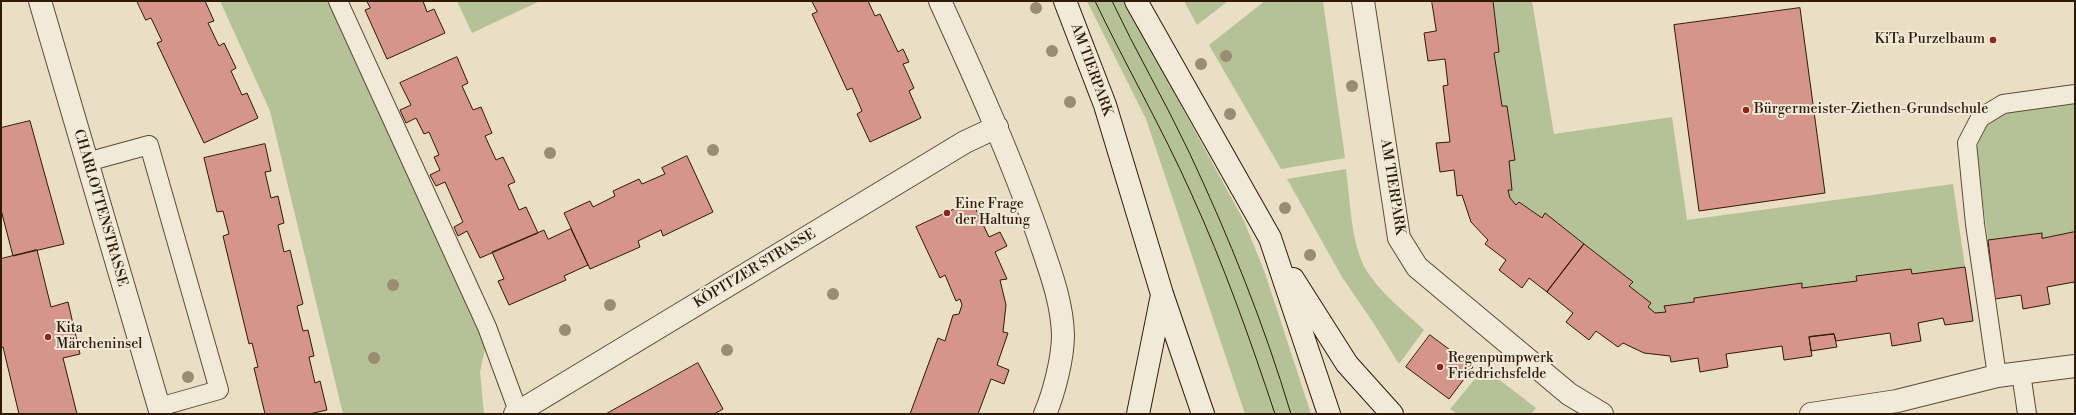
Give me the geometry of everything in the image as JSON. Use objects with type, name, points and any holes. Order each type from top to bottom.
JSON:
[{"type":"street","name":"CHARLOTTENSTRASSE","points":[[40,1],[160,411]]},
{"type":"street","points":[[940,1],[997,127],[1058,295],[1063,336],[1051,401],[1045,414]]},
{"type":"street","name":"AM TIERPARK","points":[[1065,1],[1105,105],[1162,294],[1203,414]]},
{"type":"street","points":[[1136,1],[1270,238],[1334,345],[1347,364],[1392,414]]},
{"type":"street","name":"AM TIERPARK","points":[[1363,1],[1399,238],[1417,267],[1569,394],[1602,414]]},
{"type":"street","name":"KÖPITZER STRASSE","points":[[517,413],[965,142],[997,127]]},
{"type":"street","points":[[1270,238],[1329,414]]},
{"type":"street","points":[[1138,414],[1162,294]]},
{"type":"street","points":[[1811,414],[1897,401],[1996,376],[2075,366]]},
{"type":"lane","points":[[338,1],[487,327],[517,413]]},
{"type":"lane","points":[[1996,376],[1975,224],[1967,143],[1980,118],[2003,104],[2075,94]]},
{"type":"lane","points":[[87,162],[149,145],[219,390],[160,411]]},
{"type":"lane","points":[[2021,373],[2027,414]]},
{"type":"green space","points":[[220,1],[328,1],[486,344],[480,372],[484,414],[343,414],[270,111]]},
{"type":"green space","points":[[457,1],[540,1],[472,33]]},
{"type":"green space","points":[[1087,1],[1124,1],[1244,221],[1265,273],[1311,414],[1245,414],[1146,119]]},
{"type":"green space","points":[[1184,1],[1228,1],[1197,25]]},
{"type":"green space","points":[[1265,1],[1323,1],[1345,158],[1281,169],[1209,45]]},
{"type":"green space","points":[[1493,1],[1532,1],[1554,134],[1672,117],[1687,220],[1953,184],[1965,267],[1912,274],[1911,269],[1856,276],[1857,281],[1802,288],[1801,283],[1694,298],[1694,302],[1665,306],[1666,312],[1655,313],[1648,307],[1650,303],[1629,286],[1633,282],[1545,214],[1542,218],[1520,202],[1516,205],[1510,198],[1508,190],[1512,190],[1509,161],[1515,160],[1507,106],[1502,106],[1494,53],[1499,52]]},
{"type":"green space","points":[[2075,101],[2075,232],[2042,238],[2041,233],[1988,240],[1976,153],[1980,135],[1991,119],[2011,109]]},
{"type":"green space","points":[[1346,169],[1354,233],[1360,258],[1377,285],[1424,330],[1399,364],[1342,277],[1287,179]]},
{"type":"green space","points":[[1484,368],[1536,408],[1531,414],[1457,414],[1450,409]]},
{"type":"building","points":[[137,1],[205,1],[214,21],[208,23],[219,46],[224,43],[236,68],[231,71],[242,95],[247,93],[258,118],[204,143],[157,43],[162,41],[151,18],[146,20]]},
{"type":"building","points":[[367,1],[423,1],[427,12],[434,9],[445,33],[387,59],[365,10],[370,8]]},
{"type":"building","points":[[812,1],[868,1],[875,16],[880,14],[898,52],[903,49],[909,62],[903,64],[914,88],[909,91],[921,118],[870,142],[857,114],[862,111],[852,88],[847,90],[812,14],[817,12]]},
{"type":"building","points":[[1432,1],[1493,1],[1499,52],[1494,53],[1502,106],[1507,106],[1515,160],[1509,161],[1512,190],[1508,190],[1510,198],[1516,205],[1519,202],[1542,218],[1545,213],[1584,244],[1547,292],[1529,278],[1522,288],[1499,270],[1506,260],[1485,244],[1488,240],[1471,222],[1462,195],[1457,196],[1454,170],[1440,172],[1436,143],[1450,142],[1443,86],[1448,85],[1445,59],[1428,61],[1424,33],[1436,31]]},
{"type":"building","points":[[1800,8],[1825,193],[1699,211],[1674,25]]},
{"type":"building","points":[[457,57],[468,83],[462,86],[473,110],[481,107],[492,133],[485,136],[496,160],[503,157],[515,182],[508,185],[519,210],[526,207],[538,233],[480,258],[467,231],[458,236],[454,227],[463,222],[445,182],[436,186],[430,175],[440,170],[434,157],[439,155],[429,132],[424,134],[416,118],[406,123],[400,110],[411,105],[400,83]]},
{"type":"building","points":[[30,121],[64,244],[13,256],[1,210],[1,128]]},
{"type":"building","points":[[265,144],[271,171],[265,172],[271,198],[278,196],[284,223],[278,225],[284,252],[290,250],[303,304],[297,306],[303,331],[308,330],[314,356],[309,357],[315,383],[320,381],[327,410],[309,414],[265,414],[254,368],[258,367],[252,343],[249,344],[223,236],[229,234],[223,211],[217,212],[204,158]]},
{"type":"building","points":[[687,156],[713,212],[663,236],[661,230],[638,241],[640,247],[590,269],[564,213],[590,201],[593,207],[615,196],[613,191],[639,179],[642,184],[665,174],[662,168]]},
{"type":"building","points":[[972,201],[989,237],[1000,232],[1007,246],[995,252],[1007,279],[1000,280],[1006,305],[1003,332],[1008,333],[997,365],[1009,370],[1004,384],[991,379],[978,414],[910,414],[938,338],[945,341],[953,315],[959,314],[962,305],[960,299],[956,301],[945,275],[940,278],[916,227]]},
{"type":"building","points":[[571,229],[588,265],[564,276],[566,280],[509,305],[498,281],[504,279],[492,252],[544,230],[548,239]]},
{"type":"building","points":[[2075,232],[2075,287],[2074,282],[2047,287],[2050,304],[2023,309],[2021,295],[1995,299],[1988,240],[2042,233],[2042,238]]},
{"type":"building","points":[[1584,244],[1633,282],[1629,286],[1651,303],[1648,307],[1655,313],[1666,312],[1664,306],[1694,302],[1694,298],[1802,283],[1802,288],[1857,281],[1856,276],[1911,269],[1912,274],[1965,267],[1973,321],[1945,325],[1943,318],[1918,323],[1921,341],[1892,346],[1890,333],[1836,341],[1834,334],[1809,337],[1812,356],[1784,360],[1782,346],[1726,354],[1728,367],[1700,372],[1698,358],[1671,362],[1670,356],[1644,353],[1623,343],[1618,347],[1596,331],[1589,340],[1566,322],[1573,313],[1547,292]]},
{"type":"building","name":"Kita Märcheninsel","points":[[37,250],[51,307],[68,302],[80,354],[63,358],[77,414],[19,414],[3,347],[1,348],[1,259]]},
{"type":"building","points":[[1834,334],[1837,347],[1811,351],[1809,337]]},
{"type":"building","name":"Regenpumpwerk Friedrichsfelde","points":[[1430,335],[1473,367],[1449,399],[1406,367]]},
{"type":"building","points":[[698,363],[723,409],[714,414],[606,414]]},
{"type":"tram line","points":[[1095,1],[1180,169],[1215,247],[1275,414]]},
{"type":"tram line","points":[[1112,1],[1180,133],[1218,216],[1245,281],[1281,380],[1291,414]]},
{"type":"place","name":"KiTa Purzelbaum","points":[[1993,40]]},
{"type":"place","name":"Bürgermeister-Ziethen-Grundschule","points":[[1746,110]]},
{"type":"place","name":"Eine Frage der Haltung","points":[[947,213]]},
{"type":"place","name":"Kita Märcheninsel","points":[[48,337]]},
{"type":"place","name":"Regenpumpwerk Friedrichsfelde","points":[[1440,367]]}]
